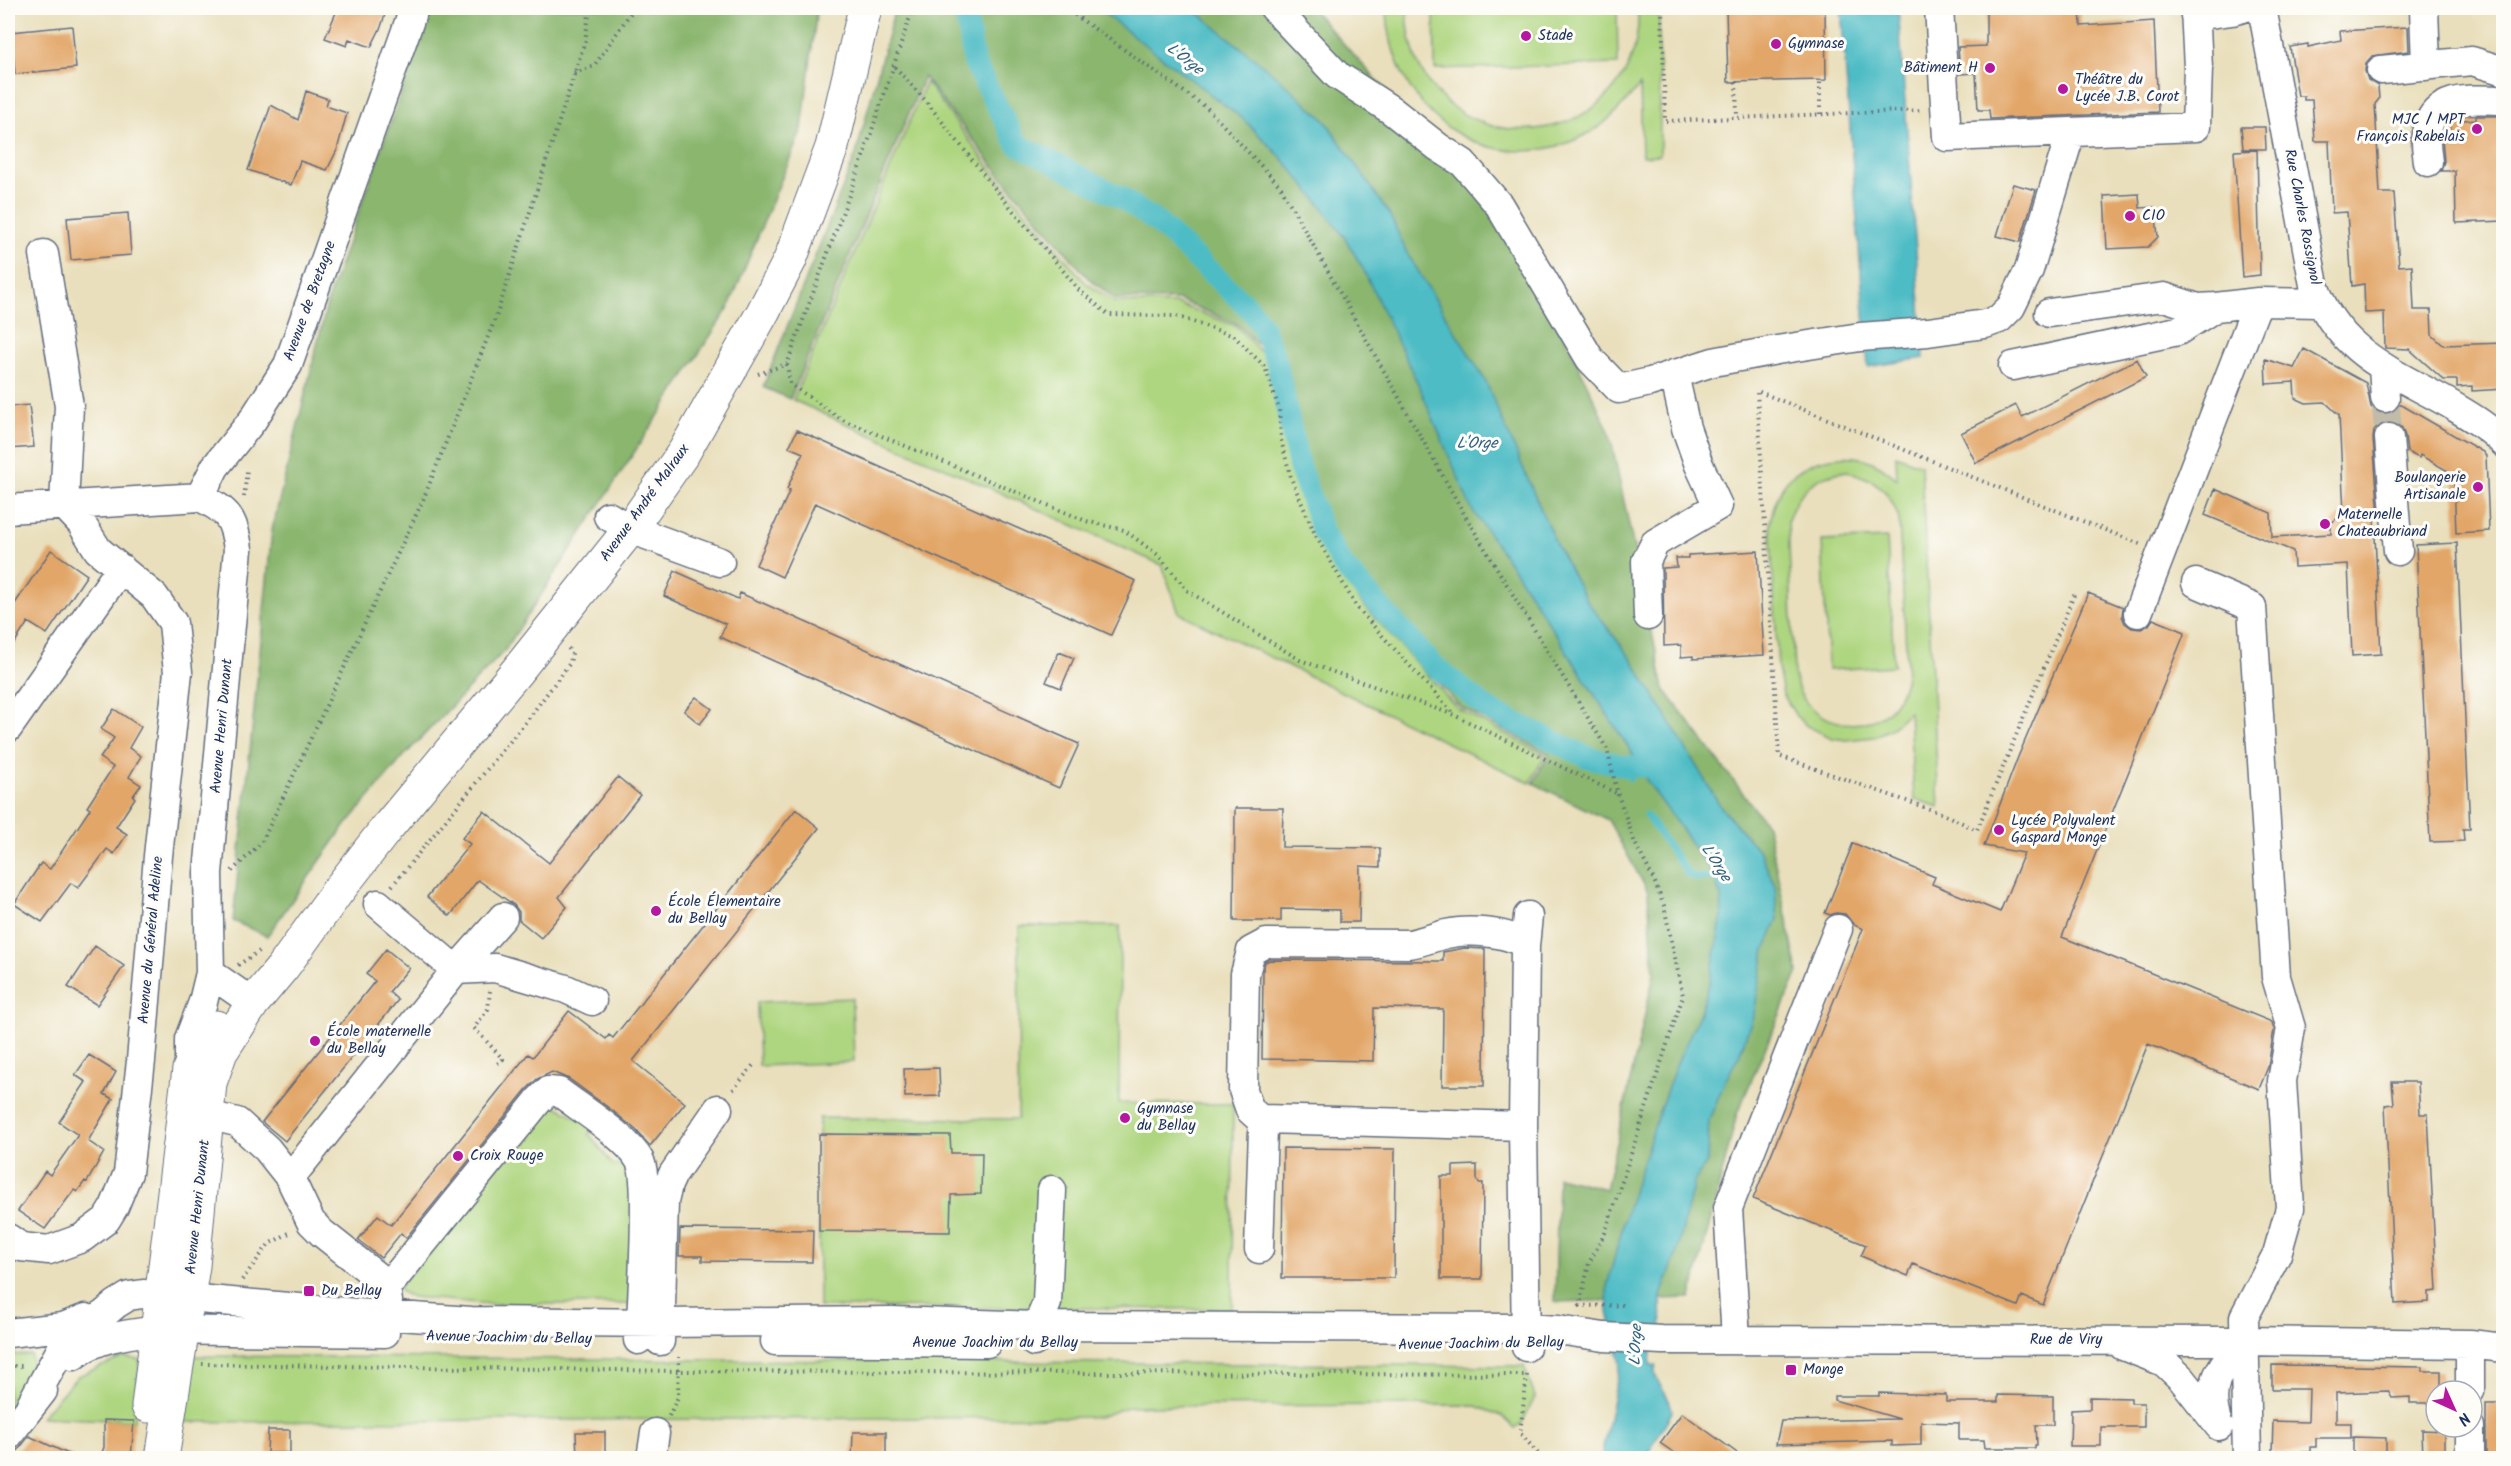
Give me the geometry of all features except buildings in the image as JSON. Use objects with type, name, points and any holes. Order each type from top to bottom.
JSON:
[{"type":"main road","name":"Avenue André Malraux","points":[[231,988],[306,933],[386,829],[517,671],[619,522],[684,452],[763,312],[789,260],[832,147],[865,8]]},
{"type":"main road","name":"Avenue Henri Dunant","points":[[176,1296],[189,1069],[231,988]]},
{"type":"main road","name":"Avenue Henri Dunant","points":[[176,1296],[194,1266],[210,1083],[221,1052],[231,988]]},
{"type":"main road","points":[[142,1458],[176,1296]]},
{"type":"main road","points":[[162,1458],[170,1330]]},
{"type":"street","name":"Avenue de Bretagne","points":[[200,497],[215,467],[252,421],[288,365],[414,8]]},
{"type":"street","points":[[1274,8],[1337,75],[1391,110],[1438,147],[1463,163],[1499,205],[1590,359],[1619,389],[1713,362],[1860,337],[1928,332],[1985,324],[1999,319],[2012,308],[2029,270],[2071,132]]},
{"type":"street","points":[[1939,8],[1947,137],[2196,127],[2198,68],[2195,12],[2232,11],[2242,8]]},
{"type":"street","name":"Rue Charles Rossignol","points":[[2262,8],[2313,285],[2320,303],[2331,322],[2346,339],[2383,367],[2487,427],[2504,443]]},
{"type":"street","points":[[2424,8],[2426,66]]},
{"type":"street","points":[[2381,69],[2472,61],[2504,71]]},
{"type":"street","points":[[2428,162],[2426,130],[2433,114],[2443,104],[2458,100],[2504,100]]},
{"type":"street","points":[[44,254],[69,406],[64,505]]},
{"type":"street","points":[[2049,313],[2164,297],[2198,308],[2258,302],[2320,303]]},
{"type":"street","points":[[2138,613],[2258,302]]},
{"type":"street","points":[[2013,366],[2178,331],[2216,307]]},
{"type":"street","points":[[2383,367],[2385,398]]},
{"type":"street","points":[[1648,616],[1646,561],[1655,543],[1718,506],[1699,465],[1686,428],[1674,374]]},
{"type":"street","points":[[2389,438],[2398,551]]},
{"type":"street","points":[[8,509],[200,497]]},
{"type":"street","name":"Avenue Henri Dunant","points":[[200,497],[222,508],[235,526],[238,549],[208,873],[208,894],[231,988]]},
{"type":"street","name":"Avenue du Général Adeline","points":[[8,1238],[21,1246],[49,1250],[82,1238],[106,1220],[128,1173],[141,1061],[159,845],[178,672],[173,623],[154,596],[98,550],[81,523],[64,505]]},
{"type":"street","points":[[619,522],[720,562]]},
{"type":"street","points":[[8,729],[121,567]]},
{"type":"street","points":[[2196,583],[2252,607],[2276,977],[2291,1028],[2282,1081],[2290,1208],[2277,1254],[2244,1317],[2247,1458]]},
{"type":"street","points":[[378,904],[456,970],[494,968],[566,989],[591,1001]]},
{"type":"street","points":[[1526,1338],[1523,1126],[1525,946],[1528,916]]},
{"type":"street","points":[[290,1178],[456,970],[503,917]]},
{"type":"street","points":[[1736,1339],[1728,1208],[1838,929]]},
{"type":"street","points":[[1258,1249],[1263,1129],[1260,1119],[1250,1110],[1244,1090],[1245,974],[1248,958],[1255,947],[1266,943],[1409,944],[1424,942],[1458,931],[1490,933],[1514,938],[1525,946]]},
{"type":"street","points":[[385,1283],[393,1280],[539,1100],[548,1091],[559,1092],[618,1136],[640,1161],[656,1333]]},
{"type":"street","points":[[656,1333],[664,1202],[668,1185],[718,1109]]},
{"type":"street","points":[[207,1114],[237,1122],[267,1149],[290,1178],[311,1222],[385,1283],[389,1324]]},
{"type":"street","points":[[1260,1119],[1523,1126]]},
{"type":"street","points":[[1035,1335],[1047,1303],[1052,1190]]},
{"type":"street","name":"Avenue Joachim du Bellay","points":[[110,1309],[129,1296],[143,1293],[389,1324]]},
{"type":"street","points":[[8,1334],[63,1327],[110,1309]]},
{"type":"street","points":[[8,1436],[67,1353],[71,1337],[85,1330],[110,1309]]},
{"type":"street","name":"Avenue Joachim du Bellay","points":[[67,1353],[122,1334],[170,1330],[471,1321],[656,1333],[892,1321],[1035,1335],[1526,1338],[1558,1330],[1604,1337],[1648,1339]]},
{"type":"street","points":[[8,1334],[67,1353]]},
{"type":"street","name":"Rue de Viry","points":[[2470,1344],[2504,1338]]},
{"type":"street","name":"Rue de Viry","points":[[1648,1339],[2243,1341],[2470,1344],[2504,1348]]},
{"type":"street","points":[[2110,1340],[2164,1362],[2182,1378],[2218,1426]]},
{"type":"street","points":[[2231,1458],[2212,1404],[2214,1384],[2221,1364],[2243,1341]]},
{"type":"street","points":[[2470,1344],[2470,1379]]},
{"type":"street","points":[[2470,1439],[2470,1458]]},
{"type":"path","points":[[208,894],[262,842],[423,500],[497,314],[585,41],[590,8]]},
{"type":"path","points":[[574,73],[594,66],[634,8]]},
{"type":"path","points":[[913,8],[895,68],[787,364],[790,384],[843,420],[1086,521],[1124,530],[1158,555],[1188,591],[1300,660],[1454,715],[1618,795]]},
{"type":"path","points":[[1065,8],[1207,108],[1280,186],[1467,519],[1607,749],[1618,795],[1635,843],[1664,906],[1683,996],[1605,1233],[1589,1263],[1578,1313]]},
{"type":"path","points":[[1662,8],[1665,121],[1907,111]]},
{"type":"path","points":[[895,68],[925,100],[1079,290],[1109,315],[1176,316],[1234,336],[1265,367],[1279,410],[1281,440],[1291,478],[1315,534],[1357,608],[1454,715]]},
{"type":"path","points":[[1820,80],[1820,114]]},
{"type":"path","points":[[1736,82],[1737,118]]},
{"type":"path","points":[[2074,595],[1977,830],[1941,813],[1779,756],[1757,391],[2162,552]]},
{"type":"path","points":[[243,502],[247,467]]},
{"type":"path","points":[[378,904],[525,723],[570,663]]},
{"type":"path","points":[[231,988],[241,961],[262,950]]},
{"type":"path","points":[[494,968],[488,1009],[474,1028],[503,1059],[495,1066]]},
{"type":"path","points":[[718,1109],[755,1063]]},
{"type":"path","points":[[1579,1306],[1623,1305]]},
{"type":"path","points":[[653,1446],[678,1397],[679,1371],[656,1333]]},
{"type":"path","points":[[194,1363],[212,1366],[679,1371],[1527,1375],[1520,1433],[1542,1458]]},
{"type":"path","points":[[8,1366],[28,1366]]},
{"type":"green space","points":[[431,8],[817,8],[802,129],[728,309],[505,650],[404,756],[342,830],[267,936],[233,921],[272,530],[329,296]]},
{"type":"green space","points":[[895,8],[1311,8],[1516,233],[1609,431],[1664,689],[1767,825],[1798,972],[1737,1114],[1691,1298],[1555,1302],[1558,1177],[1606,1189],[1654,974],[1648,892],[1608,820],[1533,783],[1549,754],[1460,707],[1365,602],[1320,531],[1297,476],[1288,439],[1286,407],[1274,361],[1237,324],[1179,300],[1115,299],[1088,278],[1005,181],[924,77],[790,399],[763,387],[856,154]]},
{"type":"green space","points":[[1387,8],[1407,8],[1418,63],[1445,101],[1483,123],[1526,130],[1569,121],[1606,97],[1630,60],[1638,8],[1659,8],[1660,155],[1642,156],[1640,85],[1618,111],[1605,122],[1591,132],[1554,147],[1518,151],[1484,145],[1453,131],[1427,109],[1406,80],[1392,46]]},
{"type":"green space","name":"Stade","points":[[1434,8],[1617,8],[1618,64],[1435,69]]},
{"type":"green space","points":[[926,82],[1002,184],[1085,282],[1114,302],[1178,304],[1236,326],[1271,363],[1283,408],[1286,440],[1294,477],[1317,532],[1362,604],[1458,709],[1545,755],[1530,783],[1179,613],[1162,565],[793,400]]},
{"type":"green space","points":[[1896,455],[1921,465],[1939,807],[1914,799],[1909,712],[1890,729],[1874,737],[1846,740],[1832,738],[1807,726],[1796,716],[1783,694],[1778,668],[1770,522],[1782,487],[1802,468],[1836,457],[1870,461],[1897,479]],"holes":[[[1847,471],[1866,478],[1880,487],[1891,500],[1899,519],[1907,666],[1901,693],[1889,710],[1872,720],[1860,723],[1836,721],[1815,710],[1799,691],[1794,673],[1788,520],[1797,500],[1809,486],[1825,476]]]},
{"type":"green space","points":[[1887,538],[1894,666],[1828,670],[1822,541]]},
{"type":"green space","name":"Gymnase du Bellay","points":[[1019,926],[1120,926],[1119,1103],[1233,1104],[1232,1309],[819,1307],[819,1118],[1018,1119]]},
{"type":"green space","points":[[852,998],[854,1062],[759,1066],[757,1002]]},
{"type":"green space","points":[[548,1102],[594,1126],[589,1134],[613,1165],[627,1164],[638,1187],[635,1304],[490,1304],[412,1297],[401,1292],[399,1287]]},
{"type":"green space","points":[[8,1347],[14,1348],[15,1355],[31,1355],[33,1375],[8,1409]]},
{"type":"green space","points":[[192,1356],[1524,1366],[1535,1397],[1522,1423],[1515,1428],[1502,1416],[1474,1405],[1130,1406],[1099,1417],[176,1422]]},
{"type":"green space","points":[[124,1357],[140,1360],[134,1421],[41,1417],[78,1376]]},
{"type":"water","name":"L'Orge","points":[[1097,8],[1192,8],[1276,76],[1325,120],[1389,213],[1407,253],[1485,380],[1556,544],[1587,601],[1633,661],[1721,807],[1760,852],[1775,886],[1778,919],[1765,950],[1754,1014],[1739,1056],[1726,1079],[1709,1120],[1707,1162],[1694,1182],[1677,1252],[1661,1296],[1662,1340],[1652,1340],[1650,1365],[1656,1365],[1656,1377],[1669,1400],[1672,1412],[1645,1458],[1601,1458],[1620,1364],[1608,1311],[1607,1286],[1627,1210],[1660,1109],[1677,1063],[1699,1015],[1710,981],[1722,916],[1721,897],[1713,874],[1647,781],[1636,759],[1513,568],[1472,510],[1419,386],[1362,267],[1345,238],[1281,157],[1243,119]]},
{"type":"water","points":[[1841,8],[1898,8],[1924,358],[1868,367]]},
{"type":"waterway","points":[[965,8],[974,62],[1017,144],[1120,197],[1158,223],[1251,310],[1262,326],[1277,364],[1299,466],[1322,531],[1344,567],[1432,664],[1489,710],[1587,757],[1625,766],[1654,767]]},
{"type":"waterway","points":[[1625,766],[1630,778]]},
{"type":"waterway","points":[[1646,815],[1688,874],[1697,878],[1723,877]]},
{"type":"tunnel","points":[[2385,398],[2389,438]]},
{"type":"place","name":"Stade","points":[[1526,36]]},
{"type":"place","name":"Gymnase","points":[[1776,44]]},
{"type":"place","name":"Bâtiment H","points":[[1990,68]]},
{"type":"place","name":"Théâtre du Lycée J.B. Corot","points":[[2063,89]]},
{"type":"place","name":"MJC / MPT François Rabelais","points":[[2477,129]]},
{"type":"place","name":"CIO","points":[[2130,216]]},
{"type":"place","name":"Boulangerie Artisanale","points":[[2478,487]]},
{"type":"place","name":"Maternelle Chateaubriand","points":[[2325,524]]},
{"type":"place","name":"Lycée Polyvalent Gaspard Monge","points":[[1999,830]]},
{"type":"place","name":"École Élementaire du Bellay","points":[[656,911]]},
{"type":"place","name":"École maternelle du Bellay","points":[[315,1041]]},
{"type":"place","name":"Gymnase du Bellay","points":[[1125,1118]]},
{"type":"place","name":"Croix Rouge","points":[[458,1156]]},
{"type":"place","name":"Du Bellay","points":[[309,1291]]},
{"type":"place","name":"Monge","points":[[1791,1370]]}]
